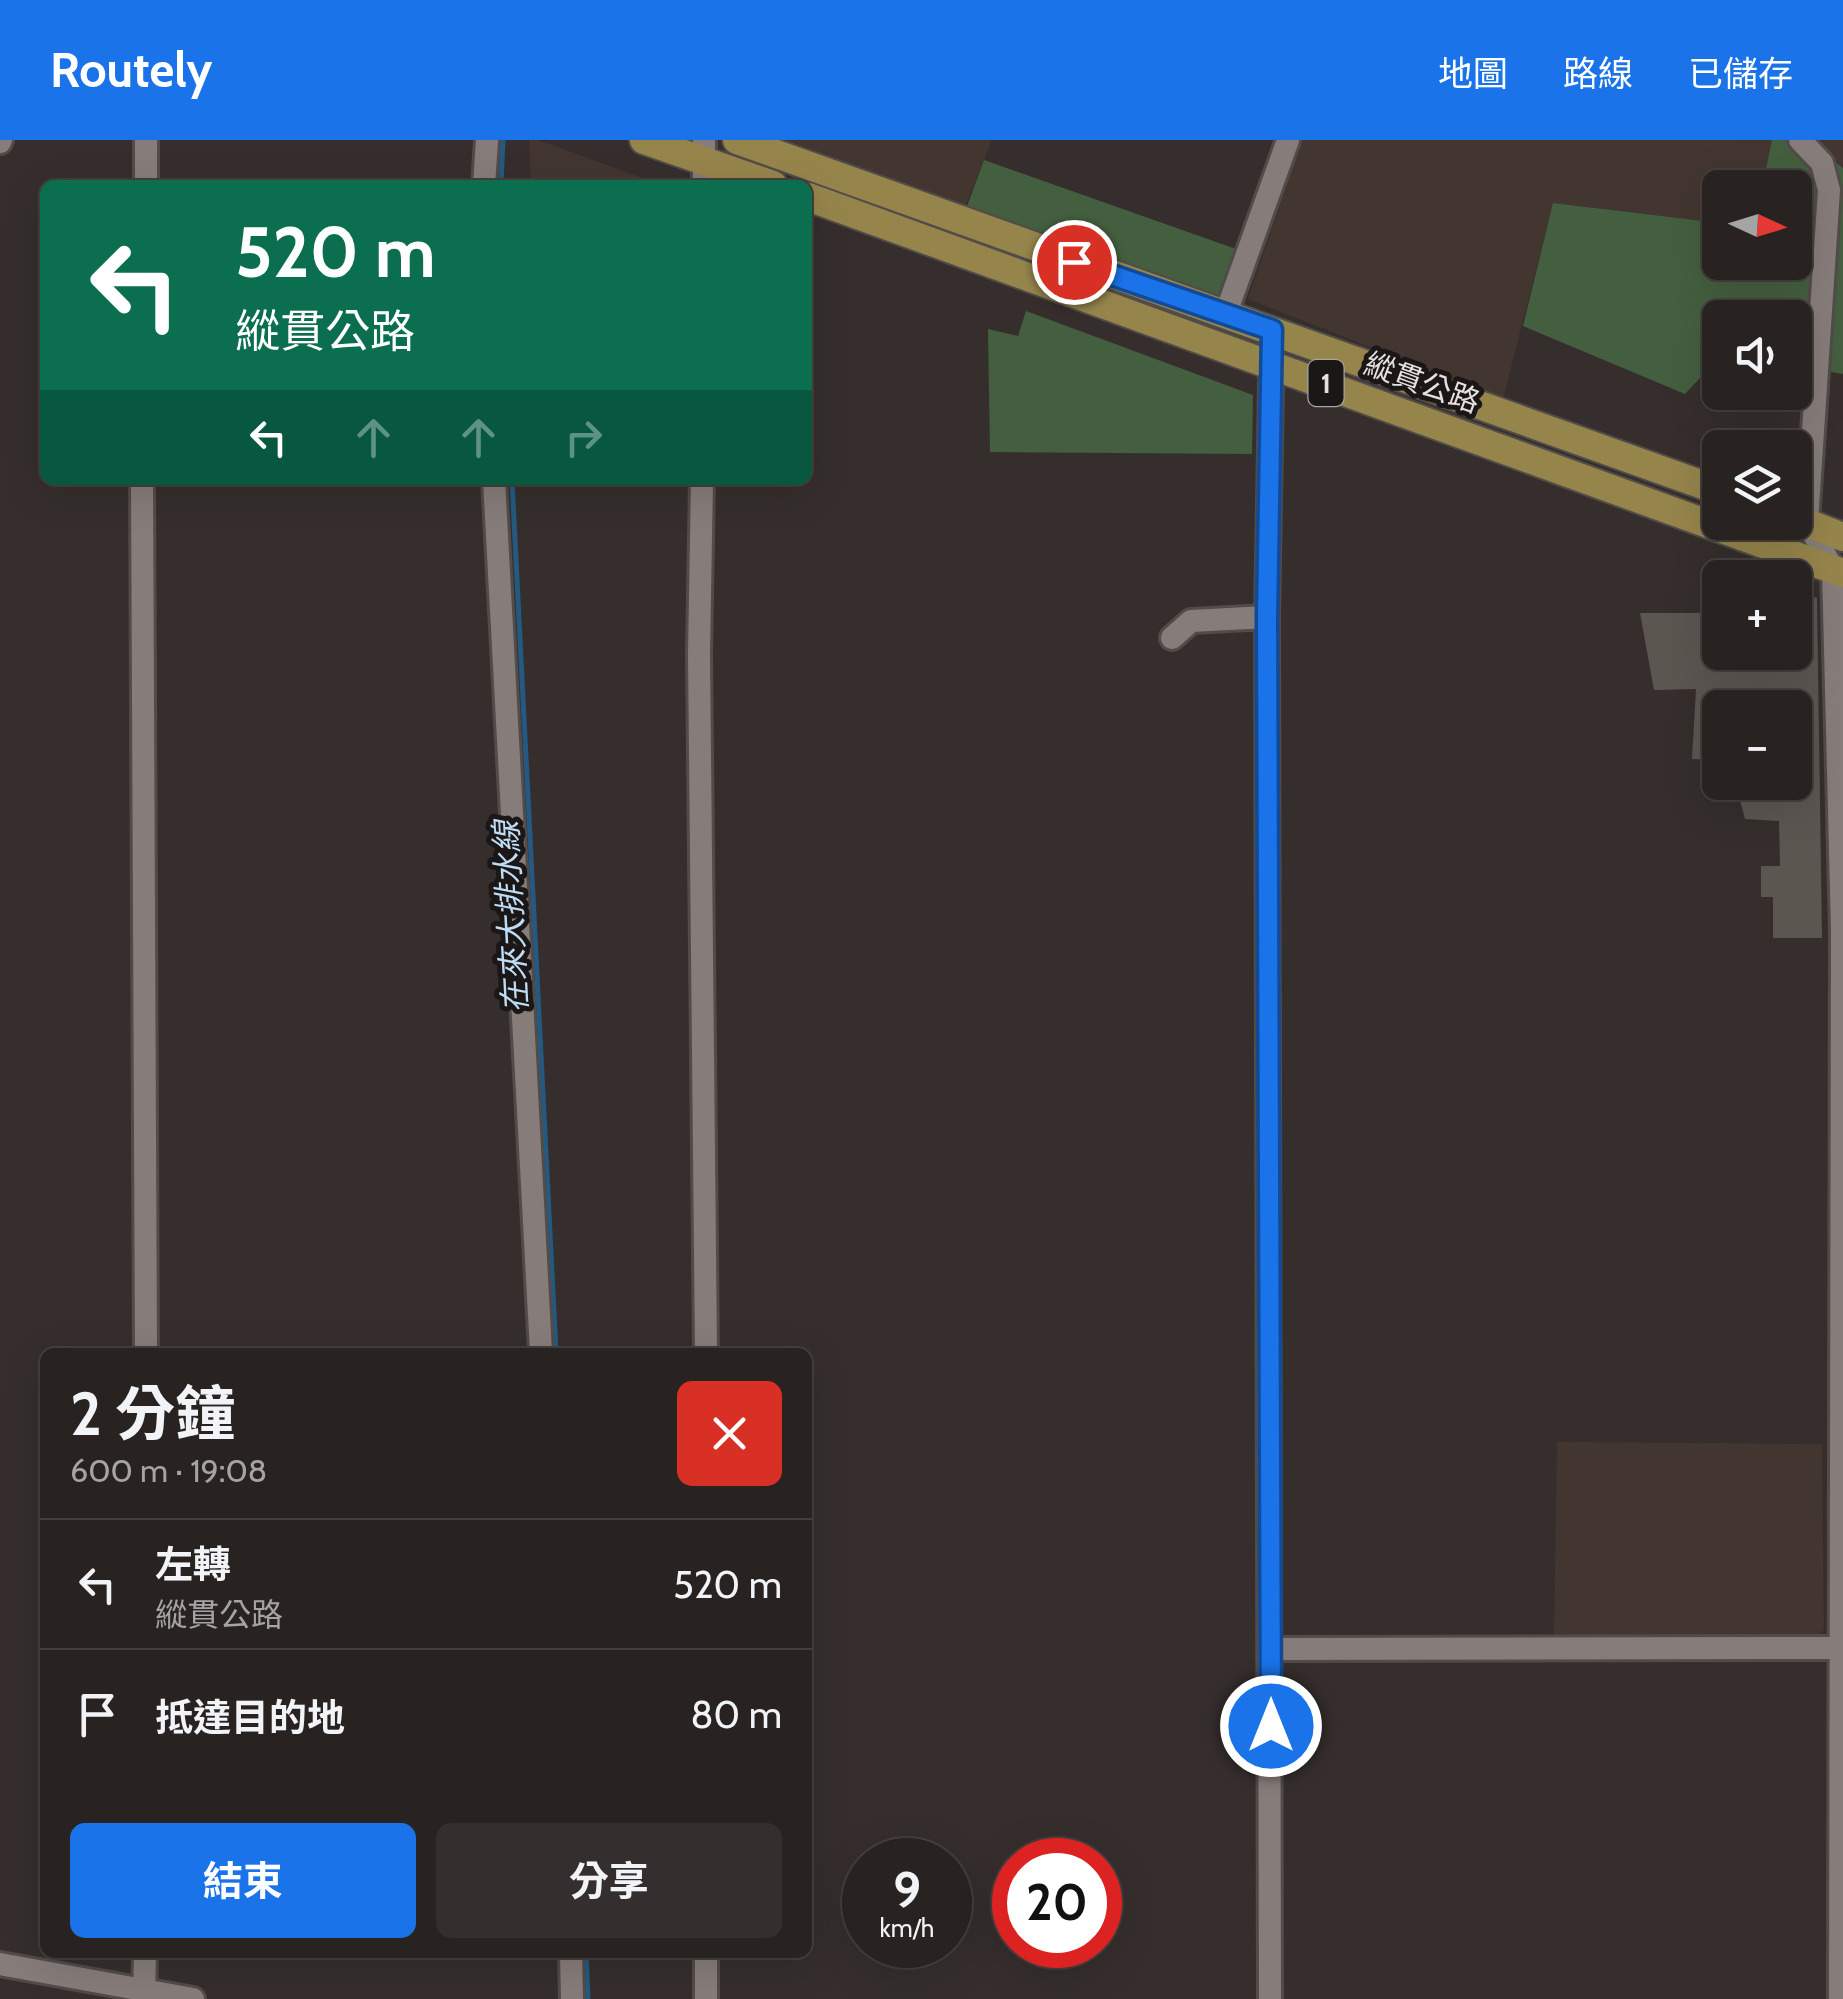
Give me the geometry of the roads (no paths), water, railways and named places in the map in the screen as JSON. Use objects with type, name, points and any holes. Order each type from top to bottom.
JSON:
[{"type":"main road","points":[[644,140],[758,180]]},
{"type":"main road","name":"縱貫公路","points":[[737,140],[1702,485]]},
{"type":"main road","name":"縱貫公路","points":[[812,199],[1838,571]]},
{"type":"main road","points":[[1812,524],[1843,537]]},
{"type":"street","points":[[146,140],[146,180]]},
{"type":"street","points":[[484,180],[487,140]]},
{"type":"street","points":[[1226,312],[1288,140]]},
{"type":"street","points":[[1800,140],[1822,162],[1829,190],[1809,430]]},
{"type":"street","points":[[1270,1999],[1267,617],[1272,330]]},
{"type":"street","points":[[142,485],[146,1348]]},
{"type":"street","points":[[494,485],[540,1348]]},
{"type":"street","points":[[702,485],[706,1348]]},
{"type":"street","points":[[1812,535],[1838,571],[1842,930],[1840,1999]]},
{"type":"street","points":[[1172,638],[1191,621],[1267,617]]},
{"type":"street","points":[[1271,1648],[1841,1648]]},
{"type":"street","points":[[144,1995],[145,1958]]},
{"type":"street","points":[[572,1958],[572,1999]]},
{"type":"street","points":[[706,1958],[706,1999]]},
{"type":"street","points":[[0,1964],[144,1995],[193,1999]]},
{"type":"waterway","name":"在來大排水線","points":[[501,180],[503,140]]},
{"type":"waterway","name":"在來大排水線","points":[[512,485],[556,1348]]},
{"type":"waterway","name":"在來大排水線","points":[[586,1958],[588,1999]]}]
